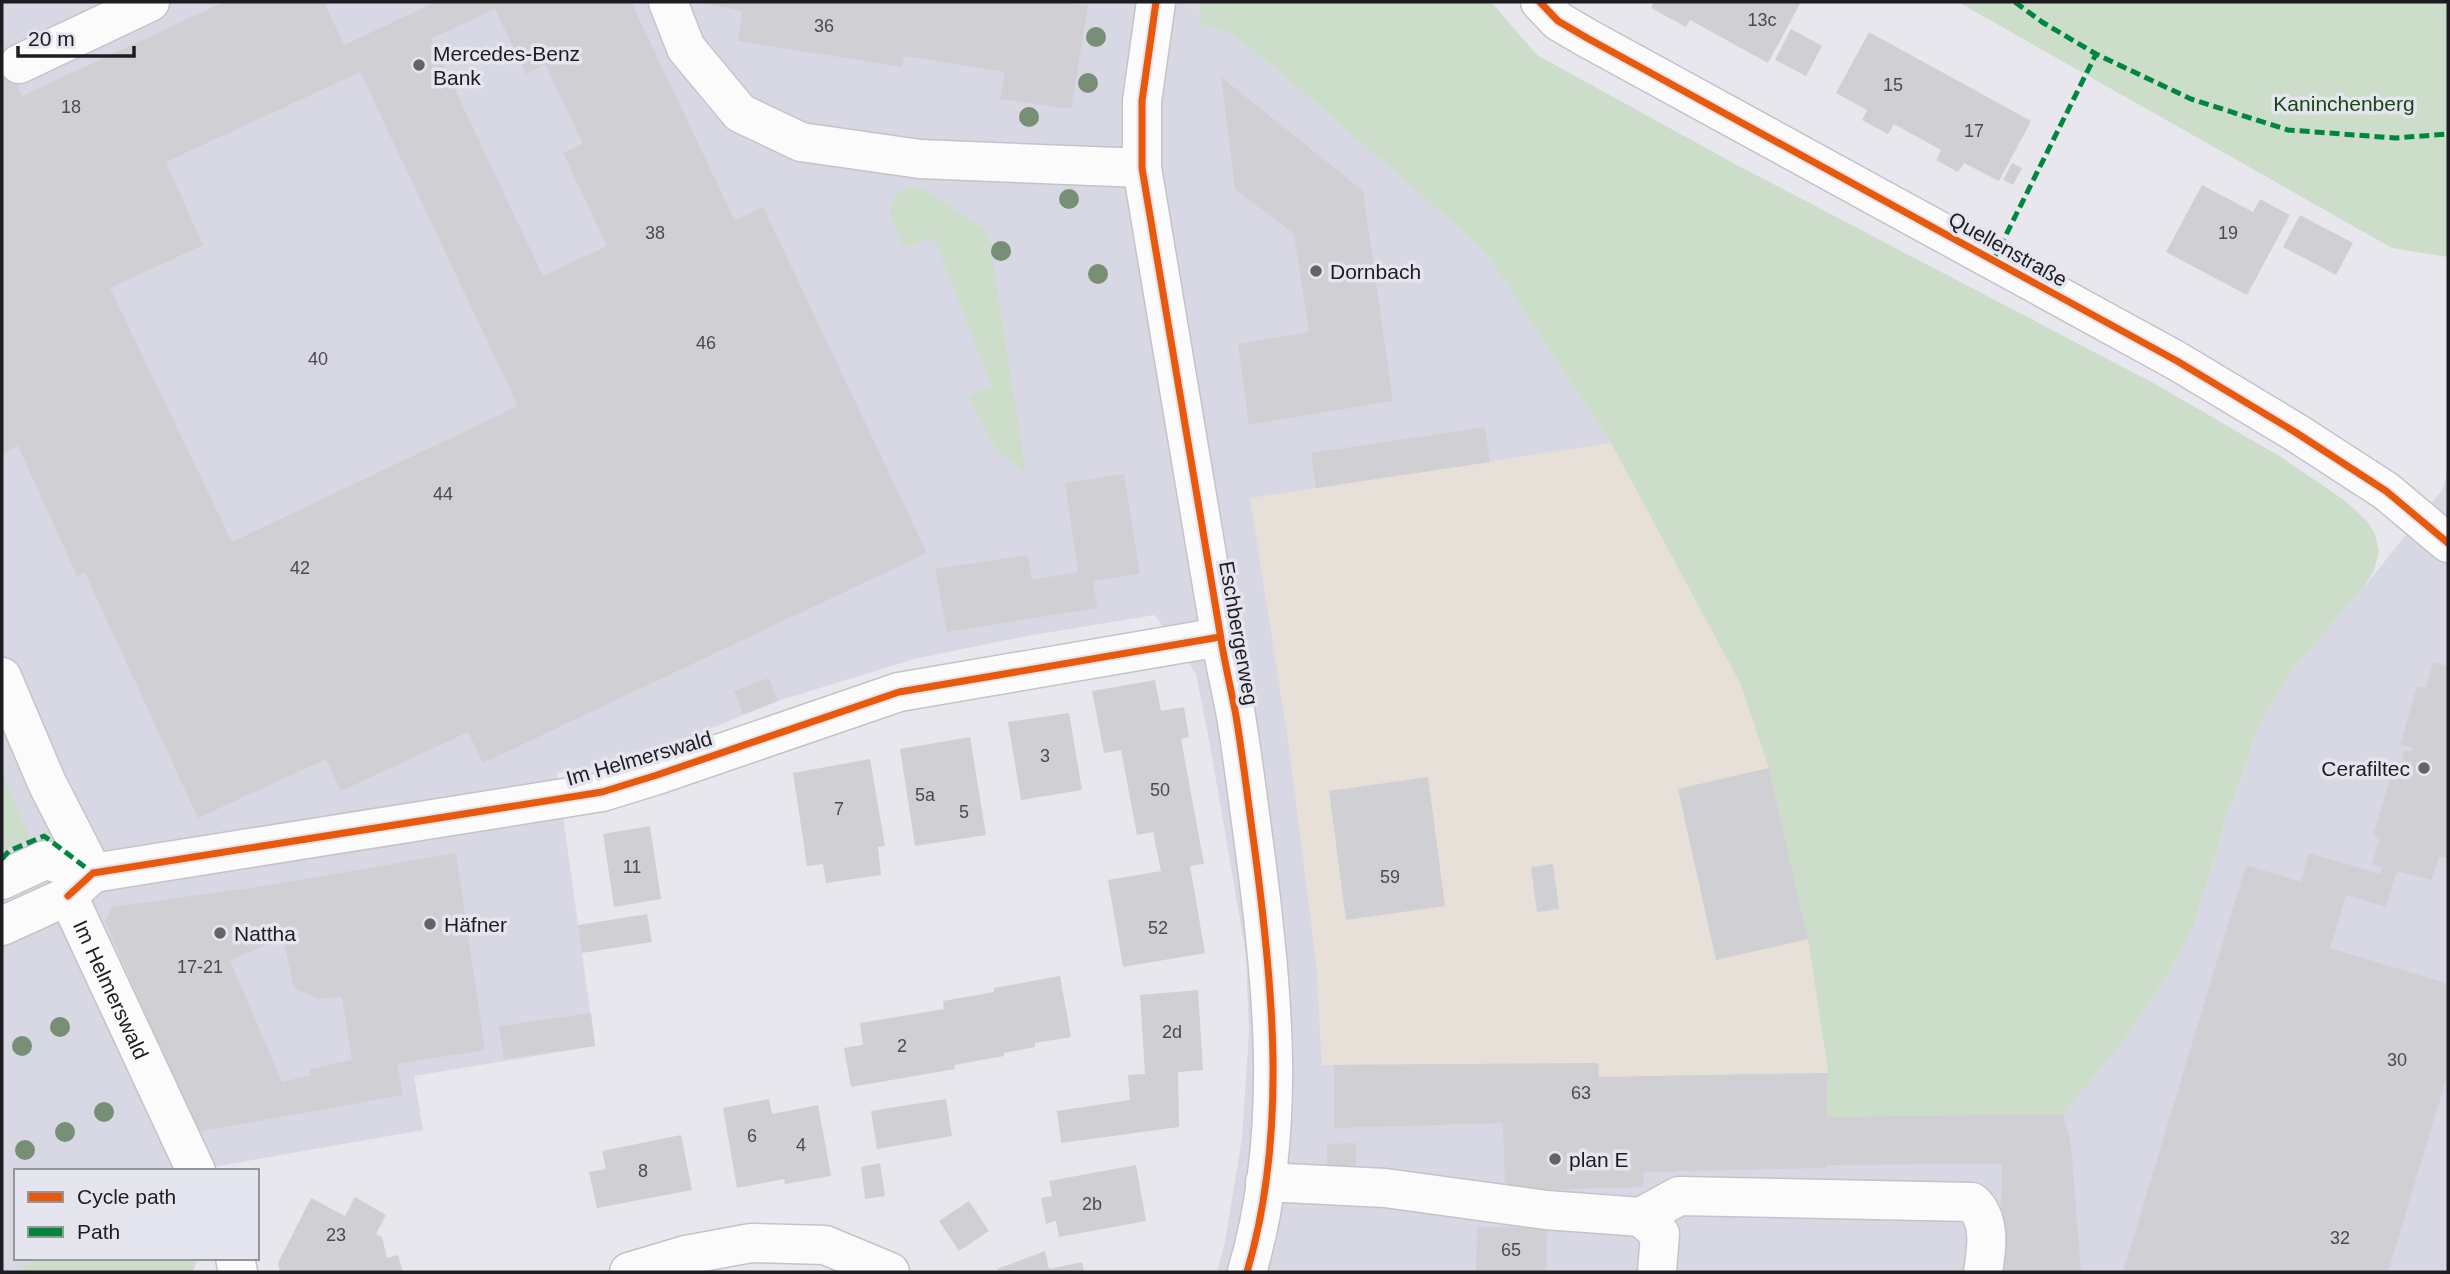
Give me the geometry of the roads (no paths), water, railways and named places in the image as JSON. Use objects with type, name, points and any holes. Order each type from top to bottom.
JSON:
[{"type":"street","points":[[19,64],[150,2]]},
{"type":"street","points":[[668,2],[687,48],[740,113],[801,142],[920,159],[1142,168]]},
{"type":"street","name":"Eschbergerweg","points":[[1156,2],[1142,100],[1142,168],[1220,637],[1236,718],[1269,956],[1273,1098],[1265,1182],[1255,1244],[1247,1272]]},
{"type":"street","name":"Quellenstraße","points":[[1540,2],[1558,20],[1587,38],[2177,361],[2386,491],[2448,543]]},
{"type":"street","name":"Im Helmerswald","points":[[195,1169],[80,884],[603,792],[899,692],[1220,637]]},
{"type":"street","points":[[2,677],[47,783],[80,884]]},
{"type":"street","points":[[2,880],[45,860],[80,884]]},
{"type":"street","points":[[2,926],[80,884]]},
{"type":"street","points":[[1265,1182],[1385,1188],[1546,1210],[1642,1217],[1679,1196],[1972,1202],[1981,1210],[1985,1223],[1986,1257],[1983,1272]]},
{"type":"street","points":[[1642,1217],[1660,1234],[1657,1272]]},
{"type":"street","points":[[629,1272],[686,1255],[751,1243],[825,1245],[890,1272]]},
{"type":"place","name":"Mercedes-Benz Bank","points":[[419,65]]},
{"type":"place","name":"Dornbach","points":[[1316,271]]},
{"type":"place","name":"Cerafiltec","points":[[2424,768]]},
{"type":"place","name":"Häfner","points":[[430,924]]},
{"type":"place","name":"Nattha","points":[[220,933]]},
{"type":"place","name":"plan E","points":[[1555,1159]]},
{"type":"park label","name":"Kaninchenberg","points":[[2344,103]]}]
